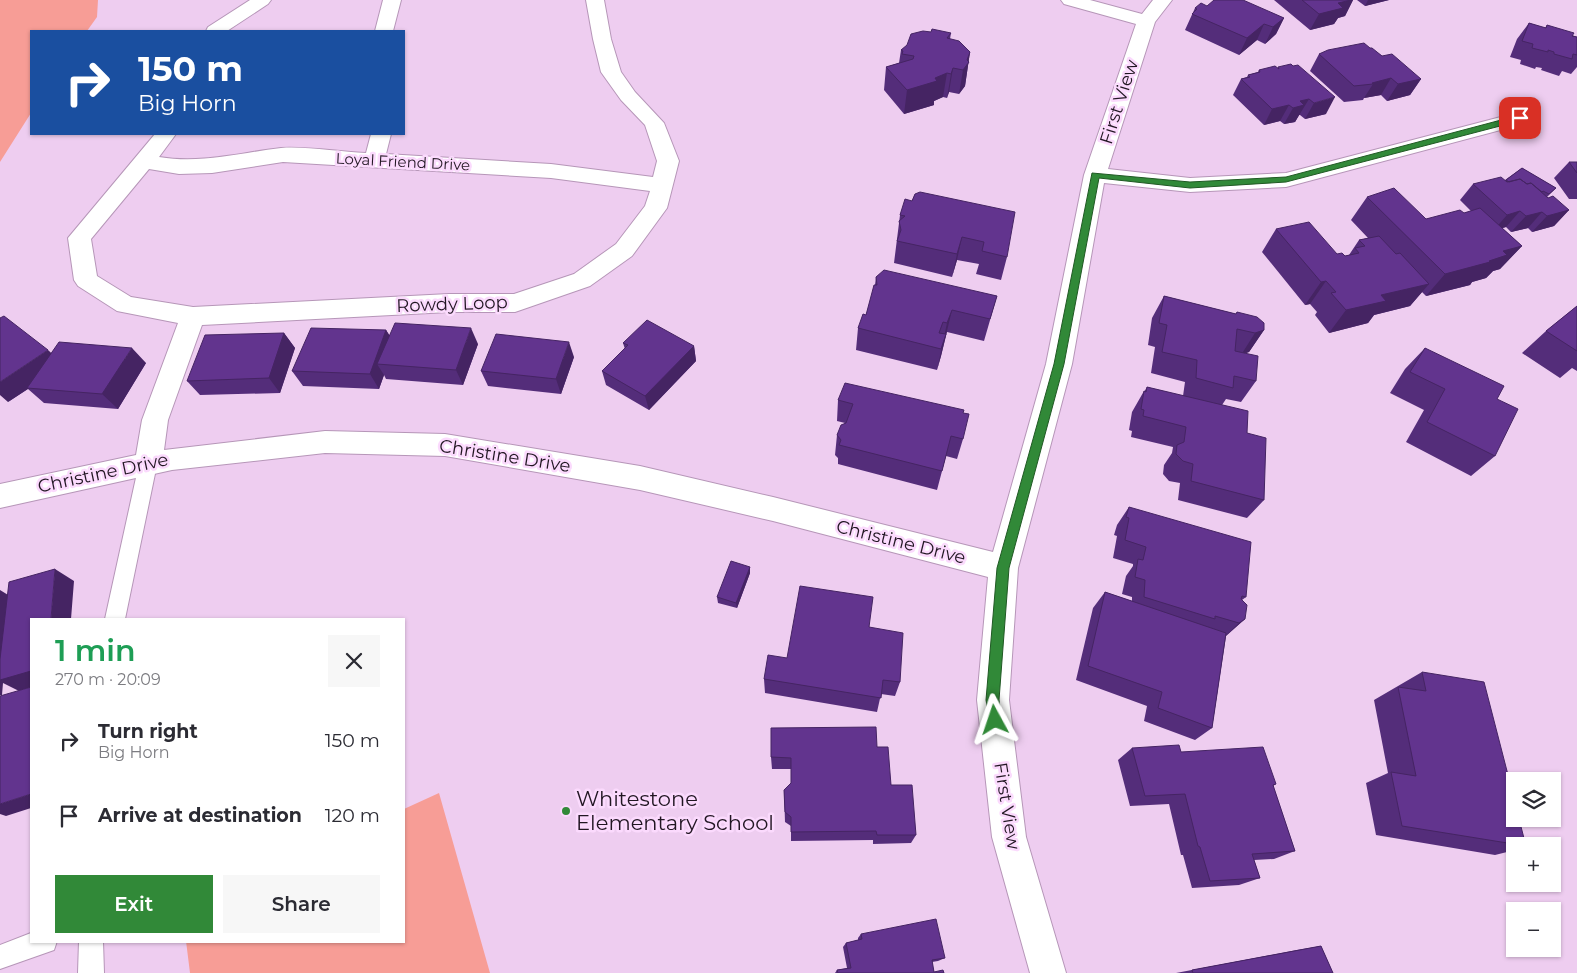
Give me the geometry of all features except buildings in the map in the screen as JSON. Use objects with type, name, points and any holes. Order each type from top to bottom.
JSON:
[{"type":"street","points":[[384,30],[392,0]]},
{"type":"street","name":"Rowdy Loop","points":[[165,135],[79,238],[86,280],[125,305],[193,316],[440,303],[515,303],[582,280],[624,250],[656,208],[668,161],[654,123],[628,96],[611,72],[595,0]]},
{"type":"street","points":[[1070,0],[1146,21]]},
{"type":"street","name":"First View","points":[[1048,973],[1009,837],[992,700],[1003,568],[1059,364],[1095,175],[1146,21],[1163,0]]},
{"type":"street","points":[[216,30],[248,2]]},
{"type":"street","points":[[1095,175],[1190,185],[1286,180],[1520,118]]},
{"type":"street","points":[[374,161],[382,135]]},
{"type":"street","name":"Loyal Friend Drive","points":[[144,161],[178,167],[212,166],[283,155],[551,171],[662,185]]},
{"type":"street","points":[[148,464],[155,420],[193,316]]},
{"type":"street","name":"Christine Drive","points":[[0,496],[172,459],[325,442],[445,445],[640,478],[782,511],[1003,568]]},
{"type":"lane","points":[[114,618],[148,464]]},
{"type":"lane","points":[[0,957],[40,943]]},
{"type":"lane","points":[[91,973],[92,943]]},
{"type":"shaded area","points":[[0,0],[98,0],[97,17],[88,30],[30,30],[30,115],[0,162]]},
{"type":"shaded area","points":[[439,793],[490,973],[190,973],[186,943],[405,943],[405,809]]},
{"type":"place","name":"Whitestone Elementary School","points":[[566,811]]},
{"type":"route","points":[[995,720],[992,700],[1003,568],[1059,364],[1095,175],[1190,185],[1286,180],[1520,118]]}]
